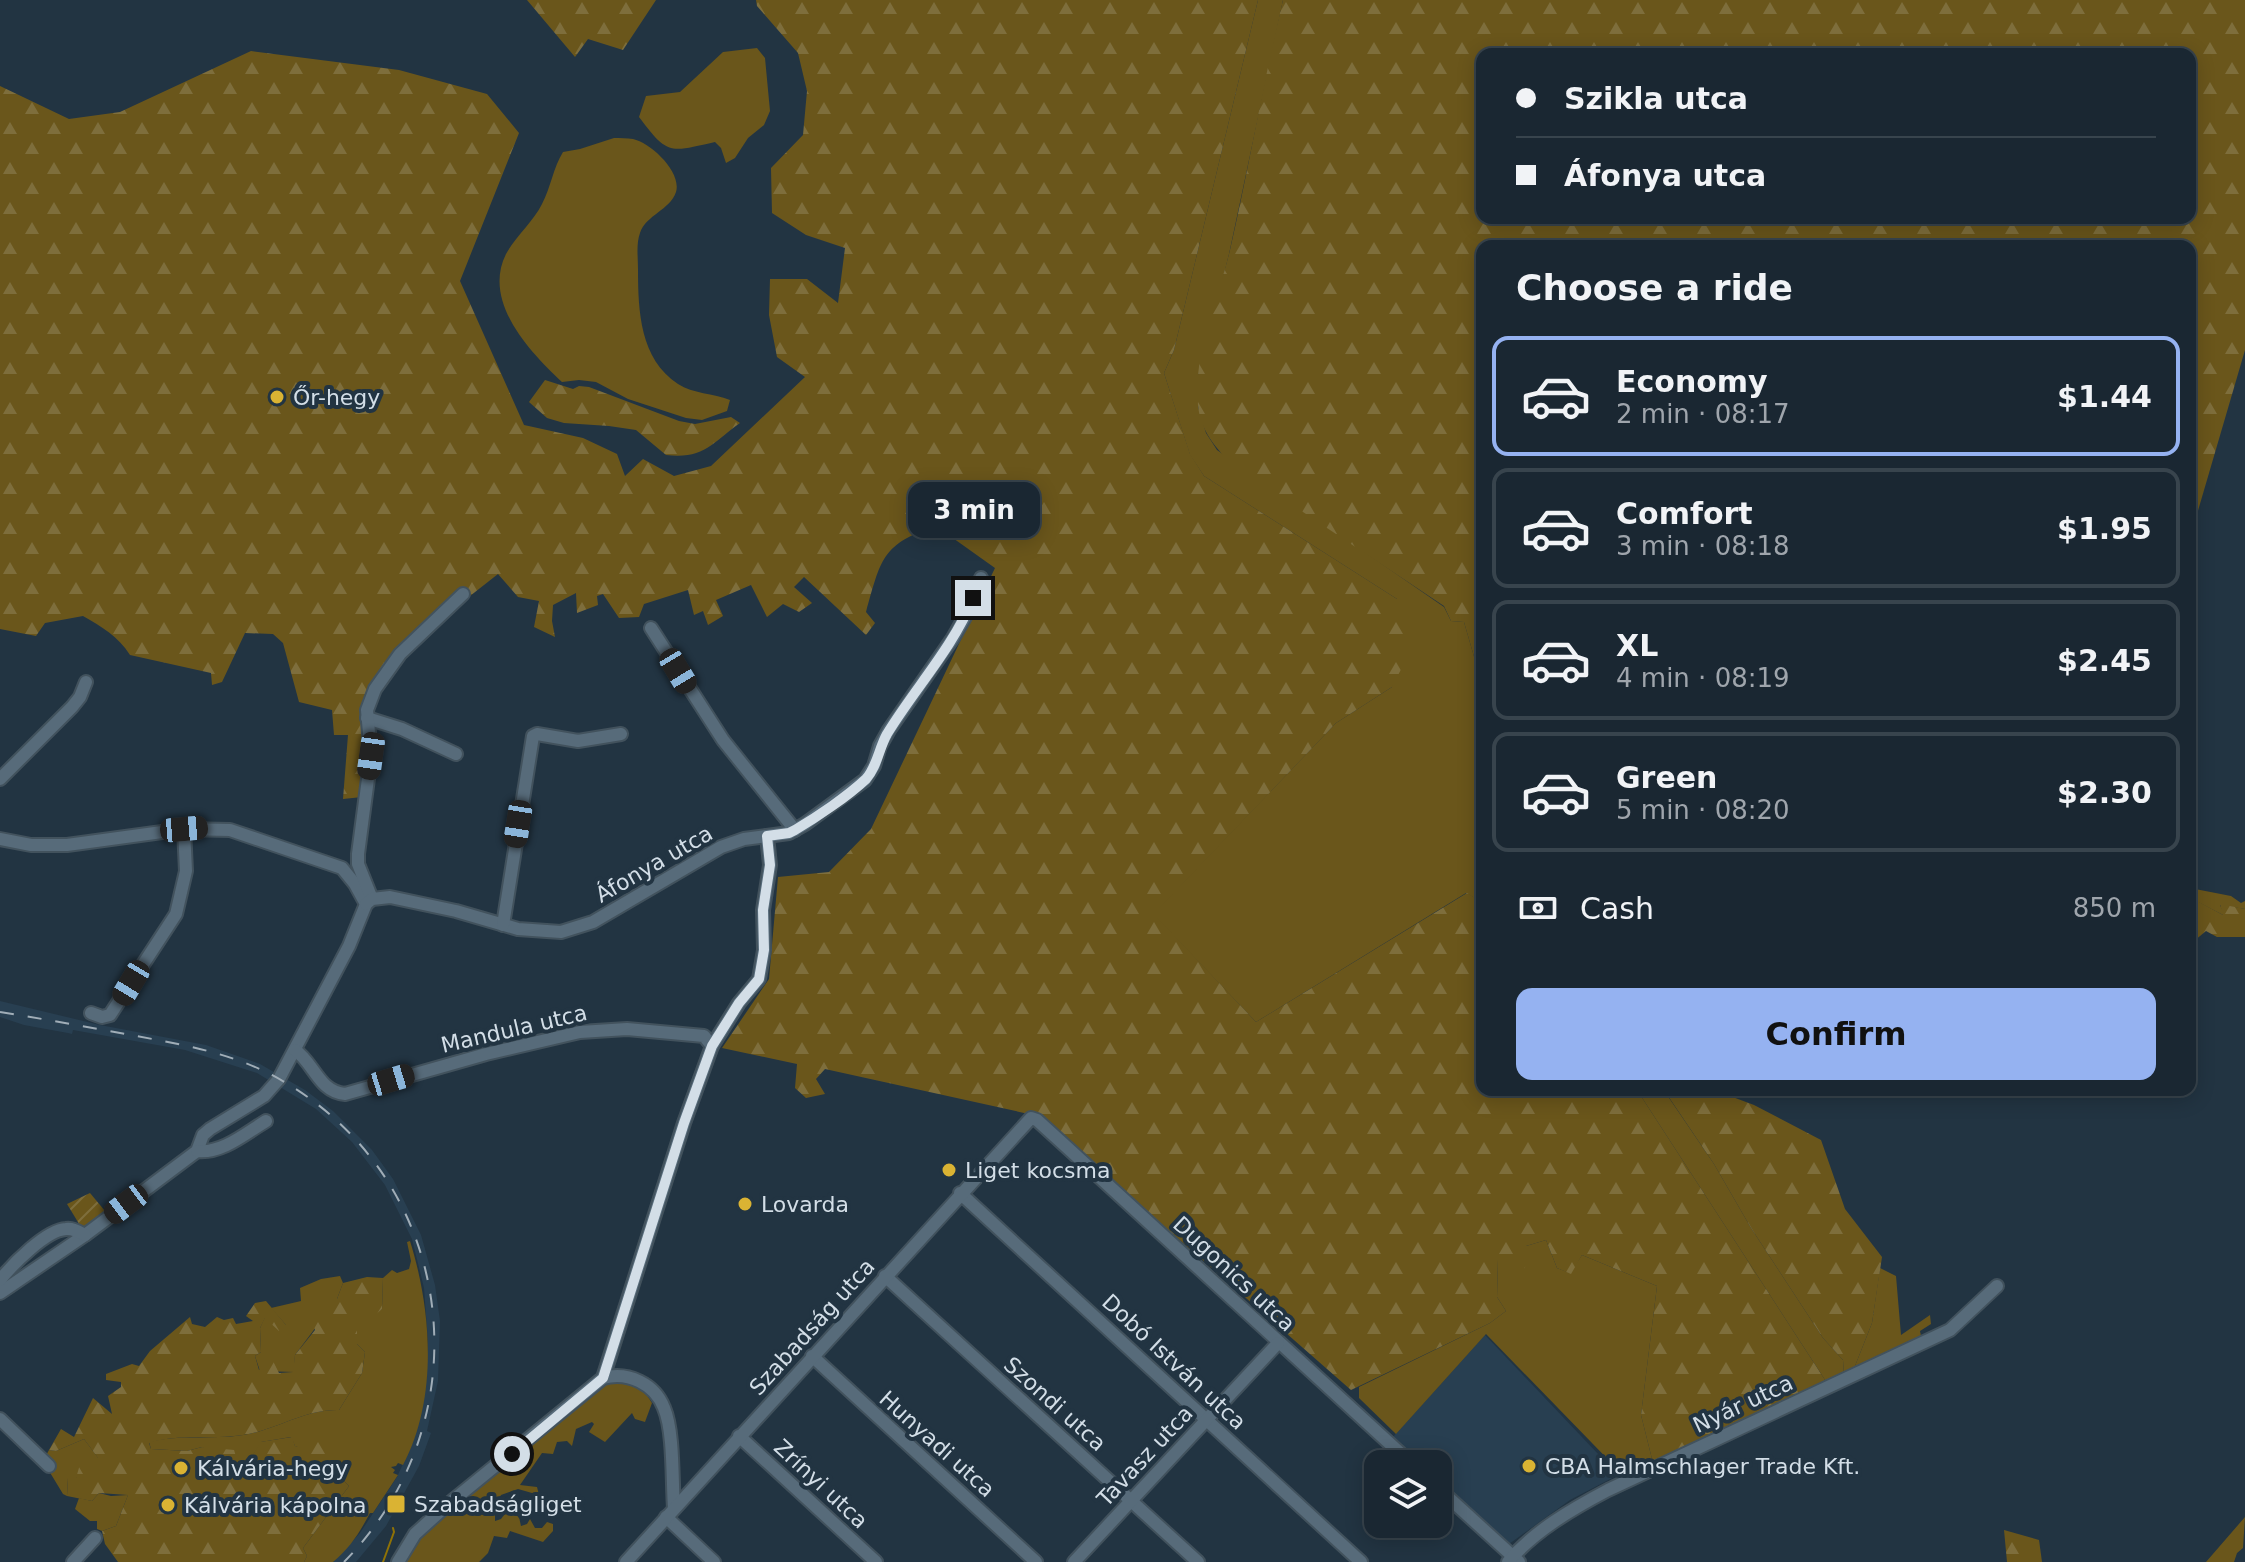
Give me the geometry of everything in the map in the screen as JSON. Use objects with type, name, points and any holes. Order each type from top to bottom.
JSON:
[{"type":"street","name":"Áfonya utca","points":[[369,902],[403,899],[503,925],[544,932],[576,929],[613,911],[721,847],[744,839],[795,830],[870,774],[889,730],[965,617],[981,578]]},
{"type":"street","points":[[0,1293],[85,1235],[197,1151],[203,1135],[264,1096],[279,1079],[369,902],[358,864],[371,756],[367,710],[389,666],[463,594]]},
{"type":"street","points":[[651,628],[723,740],[795,830]]},
{"type":"street","points":[[0,779],[72,707],[86,682]]},
{"type":"street","points":[[367,718],[402,729],[456,754]]},
{"type":"street","points":[[503,925],[533,736],[537,734],[578,741],[621,734]]},
{"type":"street","points":[[0,839],[31,845],[67,845],[184,829],[242,833],[342,868],[369,902]]},
{"type":"street","points":[[91,1013],[102,1017],[110,1015],[176,914],[186,871],[184,829]]},
{"type":"street","points":[[603,1378],[684,1123],[712,1046],[739,1003],[759,979],[763,966],[763,910],[770,865],[767,836]]},
{"type":"street","name":"Mandula utca","points":[[295,1050],[308,1061],[323,1084],[330,1090],[345,1094],[486,1054],[580,1032],[627,1029],[704,1036],[712,1046]]},
{"type":"street","name":"Szabadság utca","points":[[626,1562],[1028,1119]]},
{"type":"street","name":"Dugonics utca","points":[[1028,1119],[1037,1120],[1396,1450]]},
{"type":"street","points":[[197,1151],[218,1149],[266,1121]]},
{"type":"street","name":"Dobó István utca","points":[[960,1193],[1361,1562]]},
{"type":"street","points":[[0,1280],[22,1256],[45,1239],[67,1229],[85,1235]]},
{"type":"street","points":[[45,1239],[55,1255]]},
{"type":"street","points":[[22,1256],[32,1270]]},
{"type":"street","name":"Szondi utca","points":[[885,1276],[1198,1562]]},
{"type":"street","name":"Nyár utca","points":[[1513,1560],[1577,1506],[1950,1330],[1997,1286]]},
{"type":"street","name":"Tavasz utca","points":[[1074,1562],[1278,1343]]},
{"type":"street","name":"Hunyadi utca","points":[[812,1356],[1036,1562]]},
{"type":"street","points":[[398,1562],[407,1544],[425,1525],[603,1378],[614,1375],[640,1381],[662,1403],[667,1422],[670,1512],[714,1562]]},
{"type":"street","points":[[0,1419],[49,1466]]},
{"type":"street","name":"Zrínyi utca","points":[[739,1436],[876,1562]]},
{"type":"street","points":[[1452,1501],[1513,1560]]},
{"type":"street","points":[[73,1562],[95,1538]]},
{"type":"shaded area","points":[[0,1001],[100,1025],[206,1045],[260,1064],[305,1090],[333,1111],[372,1150],[393,1179],[421,1235],[435,1285],[440,1321],[438,1381],[427,1431],[431,1433],[419,1466],[386,1526],[356,1562],[333,1562],[360,1533],[397,1477],[412,1444],[426,1381],[428,1342],[424,1288],[412,1239],[385,1185],[352,1142],[316,1109],[257,1073],[185,1050],[73,1030],[72,1034],[24,1025],[0,1017]]},
{"type":"shaded area","points":[[1485,1335],[1618,1475],[1570,1500],[1509,1544],[1452,1491],[1452,1450],[1407,1450],[1393,1437]]},
{"type":"green space","points":[[527,0],[656,0],[623,50],[588,39],[575,57]]},
{"type":"green space","points":[[756,0],[1258,0],[1174,350],[1164,373],[1190,454],[1204,476],[1397,599],[1415,642],[1392,687],[1336,723],[1154,914],[1256,1022],[1467,893],[1476,898],[1476,1096],[1641,1096],[1827,1383],[1653,1463],[1641,1415],[1657,1286],[1582,1255],[1571,1274],[1557,1268],[1546,1240],[1526,1246],[1525,1268],[1510,1270],[1498,1259],[1497,1297],[1506,1311],[1490,1323],[1351,1390],[1038,1116],[825,1069],[816,1079],[825,1094],[806,1098],[795,1088],[797,1064],[722,1048],[769,979],[778,877],[829,872],[871,829],[995,568],[936,526],[904,540],[886,556],[866,612],[875,623],[866,635],[804,577],[794,587],[812,603],[799,612],[783,604],[767,617],[751,585],[716,600],[723,616],[708,625],[703,611],[694,615],[688,590],[644,604],[639,617],[619,618],[603,594],[597,596],[598,605],[577,613],[576,593],[553,605],[555,637],[534,627],[539,601],[518,597],[498,574],[386,662],[364,710],[369,757],[362,797],[343,799],[348,735],[334,735],[332,710],[299,702],[283,643],[273,634],[245,633],[222,682],[212,685],[211,673],[130,655],[115,637],[83,616],[45,623],[36,636],[0,629],[0,86],[69,119],[120,112],[251,51],[399,70],[487,94],[519,133],[460,281],[524,425],[583,438],[617,454],[625,476],[643,459],[674,476],[711,466],[805,377],[777,357],[769,315],[770,279],[807,279],[838,303],[845,248],[806,235],[772,213],[771,168],[803,135],[807,91],[798,53],[757,6]]},
{"type":"green space","points":[[1258,0],[1283,0],[1229,254],[1198,376],[1198,407],[1206,433],[1217,450],[1444,607],[1451,621],[1464,622],[1476,663],[1476,899],[1466,893],[1256,1022],[1153,914],[1336,723],[1392,687],[1397,599],[1204,476],[1190,455],[1164,373],[1174,350]]},
{"type":"green space","points":[[1283,0],[2245,0],[2245,350],[2196,517],[2196,240],[1476,240],[1476,663],[1464,622],[1451,621],[1444,606],[1234,466],[1206,431],[1198,405],[1199,365],[1230,250]]},
{"type":"green space","points":[[757,48],[765,58],[770,111],[764,125],[748,138],[735,158],[726,163],[721,148],[715,142],[671,148],[657,139],[639,117],[646,96],[680,92],[723,52]]},
{"type":"green space","points":[[614,138],[633,139],[648,146],[670,167],[677,184],[673,198],[643,227],[638,242],[639,301],[649,348],[665,374],[678,384],[730,400],[727,411],[702,420],[686,418],[628,399],[596,382],[562,382],[524,341],[505,308],[500,290],[500,272],[506,254],[542,204],[563,152]]},
{"type":"green space","points":[[545,380],[573,389],[589,387],[679,421],[695,424],[731,417],[740,423],[699,452],[666,455],[636,430],[564,423],[547,418],[529,402]]},
{"type":"green space","points":[[2196,889],[2231,896],[2241,903],[2245,901],[2245,909],[2220,905],[2225,916],[2198,902],[2196,905]]},
{"type":"green space","points":[[2196,903],[2223,915],[2220,904],[2245,909],[2245,937],[2217,937],[2206,931],[2196,939]]},
{"type":"green space","points":[[1641,1096],[1668,1096],[1823,1338],[1843,1360],[1844,1375],[1827,1383]]},
{"type":"green space","points":[[1668,1096],[1730,1096],[1821,1140],[1845,1209],[1882,1257],[1872,1323],[1853,1371],[1844,1375],[1843,1360],[1823,1338],[1751,1228],[1714,1164]]},
{"type":"green space","points":[[90,1193],[105,1211],[105,1216],[84,1232],[67,1204]]},
{"type":"green space","points":[[1546,1240],[1557,1268],[1570,1273],[1582,1255],[1657,1286],[1641,1415],[1653,1463],[1625,1477],[1486,1334],[1396,1434],[1359,1398],[1359,1387],[1490,1323],[1506,1311],[1497,1297],[1498,1258]]},
{"type":"green space","points":[[410,1241],[423,1295],[428,1353],[427,1382],[414,1439],[403,1465],[398,1463],[391,1467],[395,1470],[393,1473],[398,1475],[345,1551],[333,1562],[304,1562],[307,1556],[303,1548],[349,1486],[340,1477],[343,1464],[295,1446],[291,1437],[261,1442],[249,1462],[238,1463],[202,1447],[187,1451],[151,1449],[149,1442],[243,1435],[302,1416],[339,1410],[362,1373],[365,1352],[357,1344],[357,1321],[382,1309],[383,1278],[392,1270],[397,1273],[409,1269],[411,1261],[407,1242]]},
{"type":"green space","points":[[1880,1268],[1896,1276],[1901,1335],[1930,1315],[1931,1324],[1920,1331],[1921,1336],[1853,1371],[1872,1323]]},
{"type":"green space","points":[[340,1276],[343,1283],[337,1299],[295,1355],[294,1372],[260,1371],[255,1356],[261,1352],[260,1328],[265,1317],[286,1325],[271,1308],[301,1301],[300,1288],[321,1279]]},
{"type":"green space","points":[[367,1277],[383,1278],[382,1309],[367,1322],[357,1322],[357,1344],[365,1352],[362,1373],[339,1410],[302,1416],[243,1435],[172,1438],[149,1443],[151,1449],[187,1451],[202,1447],[234,1450],[238,1463],[249,1462],[260,1442],[292,1437],[295,1446],[308,1449],[314,1438],[355,1442],[351,1462],[343,1464],[340,1477],[349,1486],[303,1548],[307,1556],[304,1562],[118,1562],[105,1544],[102,1531],[116,1526],[128,1495],[99,1493],[92,1501],[67,1496],[68,1478],[76,1478],[81,1461],[98,1458],[84,1439],[56,1451],[49,1450],[61,1429],[74,1437],[93,1398],[112,1414],[108,1396],[121,1387],[121,1382],[106,1380],[106,1374],[132,1364],[139,1366],[150,1351],[190,1317],[192,1324],[205,1327],[217,1317],[224,1320],[233,1318],[236,1324],[253,1321],[246,1316],[255,1303],[266,1301],[286,1325],[279,1331],[265,1318],[260,1328],[261,1352],[255,1356],[259,1370],[272,1359],[279,1373],[293,1372],[295,1355],[315,1330],[310,1316],[319,1299],[337,1299],[343,1283]]},
{"type":"green space","points":[[603,1382],[633,1382],[645,1392],[652,1403],[645,1422],[635,1419],[632,1413],[605,1442],[589,1432],[594,1424],[592,1422],[576,1429],[572,1446],[567,1441],[557,1442],[553,1454],[542,1453],[520,1485],[537,1487],[539,1495],[518,1489],[501,1495],[495,1507],[495,1521],[507,1511],[519,1517],[521,1526],[530,1519],[535,1528],[542,1528],[547,1522],[553,1524],[553,1531],[543,1542],[510,1531],[507,1538],[494,1536],[488,1553],[479,1562],[400,1562],[415,1538]]},
{"type":"green space","points":[[84,1439],[99,1459],[76,1478],[68,1478],[67,1496],[43,1461],[49,1450],[56,1451]]},
{"type":"green space","points":[[99,1493],[128,1495],[116,1526],[102,1531],[97,1529],[97,1521],[90,1521],[75,1509],[79,1498],[92,1501]]},
{"type":"green space","points":[[2245,1517],[2243,1548],[2234,1562],[2206,1562]]},
{"type":"green space","points":[[2004,1530],[2039,1540],[2042,1562],[2007,1562]]},
{"type":"waterway","points":[[383,1562],[393,1528]]},
{"type":"railway","points":[[0,1012],[185,1045],[254,1066],[333,1117],[380,1170],[413,1232],[431,1299],[433,1369],[420,1437],[390,1503],[344,1562]]},
{"type":"place","name":"Őr-hegy","points":[[277,397]]},
{"type":"place","name":"Liget kocsma","points":[[949,1170]]},
{"type":"place","name":"Lovarda","points":[[745,1204]]},
{"type":"place","name":"CBA Halmschlager Trade Kft.","points":[[1529,1466]]},
{"type":"place","name":"Kálvária-hegy","points":[[181,1468]]},
{"type":"place","name":"Szabadságliget","points":[[396,1504]]},
{"type":"place","name":"Kálvária kápolna","points":[[168,1505]]},
{"type":"route","points":[[512,1454],[603,1378],[684,1123],[712,1046],[739,1003],[754,987],[763,966],[763,910],[770,865],[767,836],[795,830],[865,780],[889,730],[953,638],[973,598]]}]
